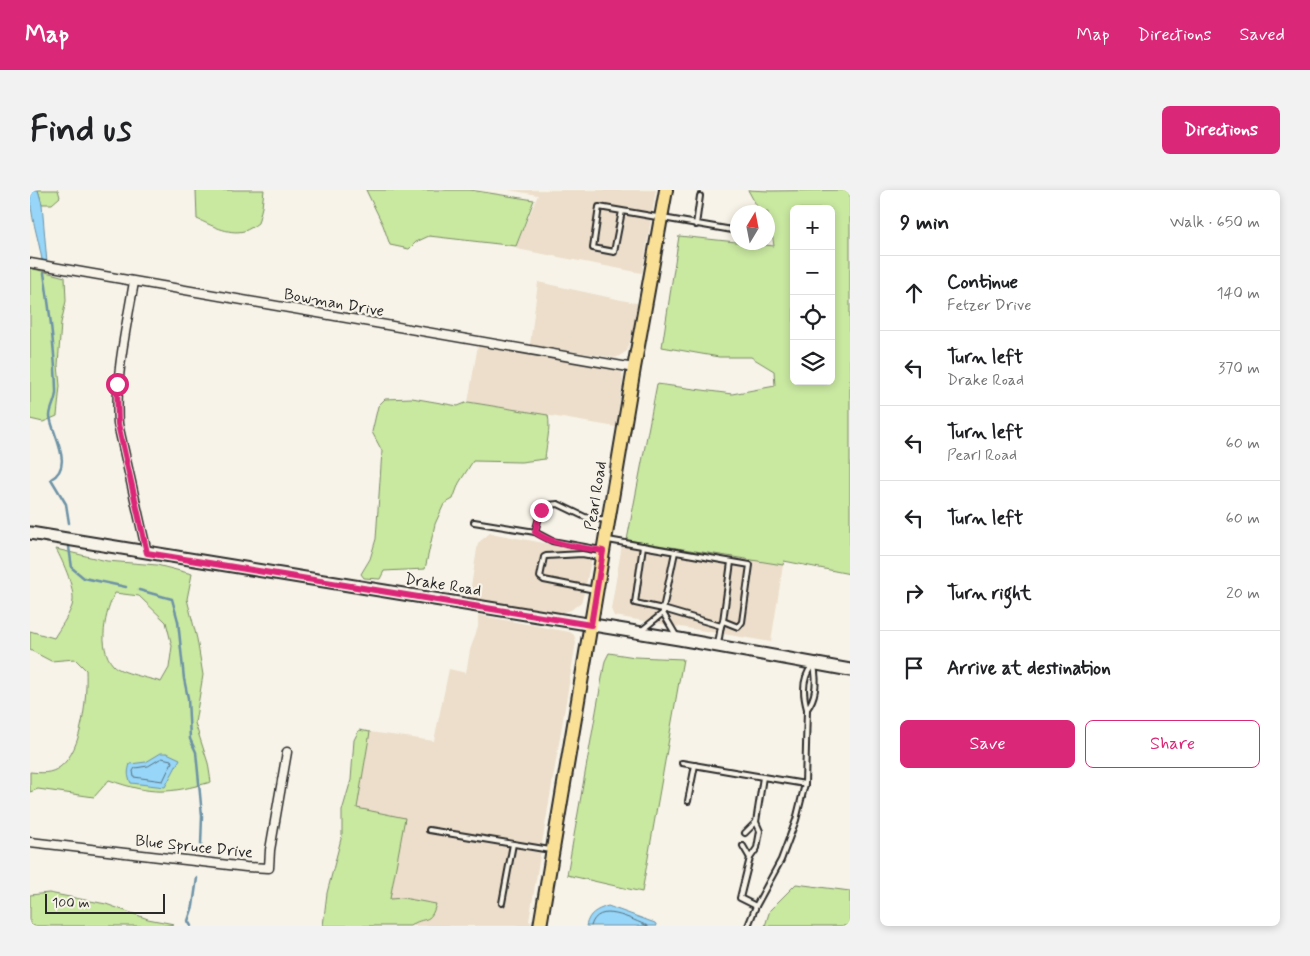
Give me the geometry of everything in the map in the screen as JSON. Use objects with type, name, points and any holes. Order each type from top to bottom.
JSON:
[{"type":"main road","name":"Pearl Road","points":[[540,926],[634,368],[666,190]]},
{"type":"street","name":"Bowman Drive","points":[[30,264],[634,368]]},
{"type":"street","points":[[134,282],[117,384],[117,406],[118,424],[147,553]]},
{"type":"street","name":"Drake Road","points":[[30,533],[679,639],[850,670]]},
{"type":"street","name":"Blue Spruce Drive","points":[[30,842],[269,868],[288,752]]},
{"type":"lane","points":[[696,225],[700,196]]},
{"type":"lane","points":[[622,211],[614,252],[593,248],[598,207],[622,211],[661,218],[696,225],[730,231]]},
{"type":"lane","points":[[535,532],[541,510],[548,505],[558,504],[585,517],[608,520]]},
{"type":"lane","points":[[474,522],[535,532],[552,541],[604,549]]},
{"type":"lane","points":[[597,590],[542,579],[540,576],[544,558],[546,556],[582,554],[604,549],[642,546],[750,566],[742,622],[738,627],[635,603],[642,546]]},
{"type":"lane","points":[[638,633],[663,611],[675,552]]},
{"type":"lane","points":[[718,647],[731,562]]},
{"type":"lane","points":[[663,611],[679,639]]},
{"type":"lane","points":[[808,709],[814,701],[817,678],[814,664]]},
{"type":"lane","points":[[748,926],[756,906],[782,860],[806,784],[808,709],[804,699],[805,677],[814,664]]},
{"type":"lane","points":[[682,763],[806,784]]},
{"type":"lane","points":[[688,801],[695,765]]},
{"type":"lane","points":[[756,906],[740,898],[750,858],[757,848],[760,831],[756,822],[763,777]]},
{"type":"lane","points":[[745,833],[756,822]]},
{"type":"lane","points":[[429,830],[553,850]]},
{"type":"lane","points":[[502,903],[513,844]]},
{"type":"lane","points":[[743,846],[750,858]]},
{"type":"shaded area","points":[[509,190],[656,190],[642,273],[517,249],[516,246],[538,195]]},
{"type":"shaded area","points":[[538,282],[640,304],[627,351],[616,358],[530,345]]},
{"type":"shaded area","points":[[478,345],[612,367],[622,372],[623,379],[616,427],[468,402]]},
{"type":"shaded area","points":[[490,533],[593,552],[581,602],[571,610],[559,613],[469,599],[478,543]]},
{"type":"shaded area","points":[[623,539],[783,565],[771,642],[614,616],[611,609]]},
{"type":"shaded area","points":[[478,615],[570,632],[574,635],[576,642],[529,921],[531,926],[380,926],[357,808],[370,732],[434,741],[449,669],[466,673],[470,650],[478,627]]},
{"type":"green space","points":[[38,190],[58,190],[60,197],[52,204],[42,204]]},
{"type":"green space","points":[[196,190],[264,190],[258,223],[246,230],[232,232],[197,219]]},
{"type":"green space","points":[[366,190],[470,190],[534,200],[516,246],[429,236],[416,242],[409,249],[390,245],[383,225]]},
{"type":"green space","points":[[748,190],[850,190],[850,574],[784,561],[783,565],[627,540],[657,384],[732,394],[775,386],[774,371],[751,357],[719,357],[662,347],[679,236],[730,241],[730,250],[775,250],[775,205],[756,205]]},
{"type":"green space","points":[[30,268],[65,277],[66,301],[61,323],[58,365],[60,386],[57,416],[43,422],[30,419]]},
{"type":"green space","points":[[412,398],[458,406],[468,402],[548,415],[549,432],[545,459],[521,462],[473,461],[459,483],[453,499],[444,504],[435,524],[425,569],[384,571],[380,579],[364,578],[361,574],[370,559],[376,539],[382,451],[372,432],[378,406],[385,399]]},
{"type":"green space","points":[[56,549],[107,561],[157,565],[192,574],[187,599],[197,639],[203,675],[195,723],[208,763],[211,782],[183,789],[160,791],[137,788],[109,780],[94,797],[38,789],[30,792],[30,772],[42,773],[53,771],[68,759],[79,736],[86,694],[86,670],[75,659],[51,661],[30,650],[30,631],[54,638],[72,606],[73,593],[71,585]],"holes":[[[115,593],[139,596],[166,622],[172,646],[169,668],[161,682],[117,668],[108,658],[105,649],[104,629],[108,610]]]},
{"type":"green space","points":[[609,653],[635,657],[683,659],[642,892],[567,875],[605,661]]},
{"type":"green space","points":[[359,730],[370,732],[357,808],[405,818],[390,899],[403,898],[436,904],[429,918],[410,926],[323,926],[327,893],[342,835],[342,811],[351,780],[354,740]]},
{"type":"green space","points":[[796,884],[850,891],[850,926],[765,926],[770,910]]},
{"type":"green space","points":[[49,893],[106,904],[148,919],[174,924],[163,926],[30,926],[30,895]]},
{"type":"water","points":[[30,190],[38,190],[42,204],[47,263],[42,260],[30,200]]},
{"type":"water","points":[[161,753],[167,753],[180,759],[165,787],[131,783],[128,773],[130,764],[146,762]]},
{"type":"water","points":[[608,906],[655,923],[657,926],[586,926],[589,918],[594,913]]},
{"type":"waterway","points":[[44,273],[52,332],[56,393],[50,416],[62,458],[58,473],[51,479],[66,504],[69,523]]},
{"type":"waterway","points":[[69,547],[72,568],[84,578],[126,587]]},
{"type":"waterway","points":[[139,590],[172,599],[178,621],[184,679],[188,698],[190,739],[196,752],[202,816],[201,845]]},
{"type":"waterway","points":[[191,926],[188,921],[193,906],[197,878]]},
{"type":"route","points":[[117,384],[118,424],[147,553],[591,625],[603,551],[552,541],[538,535],[535,532],[541,510]]}]
